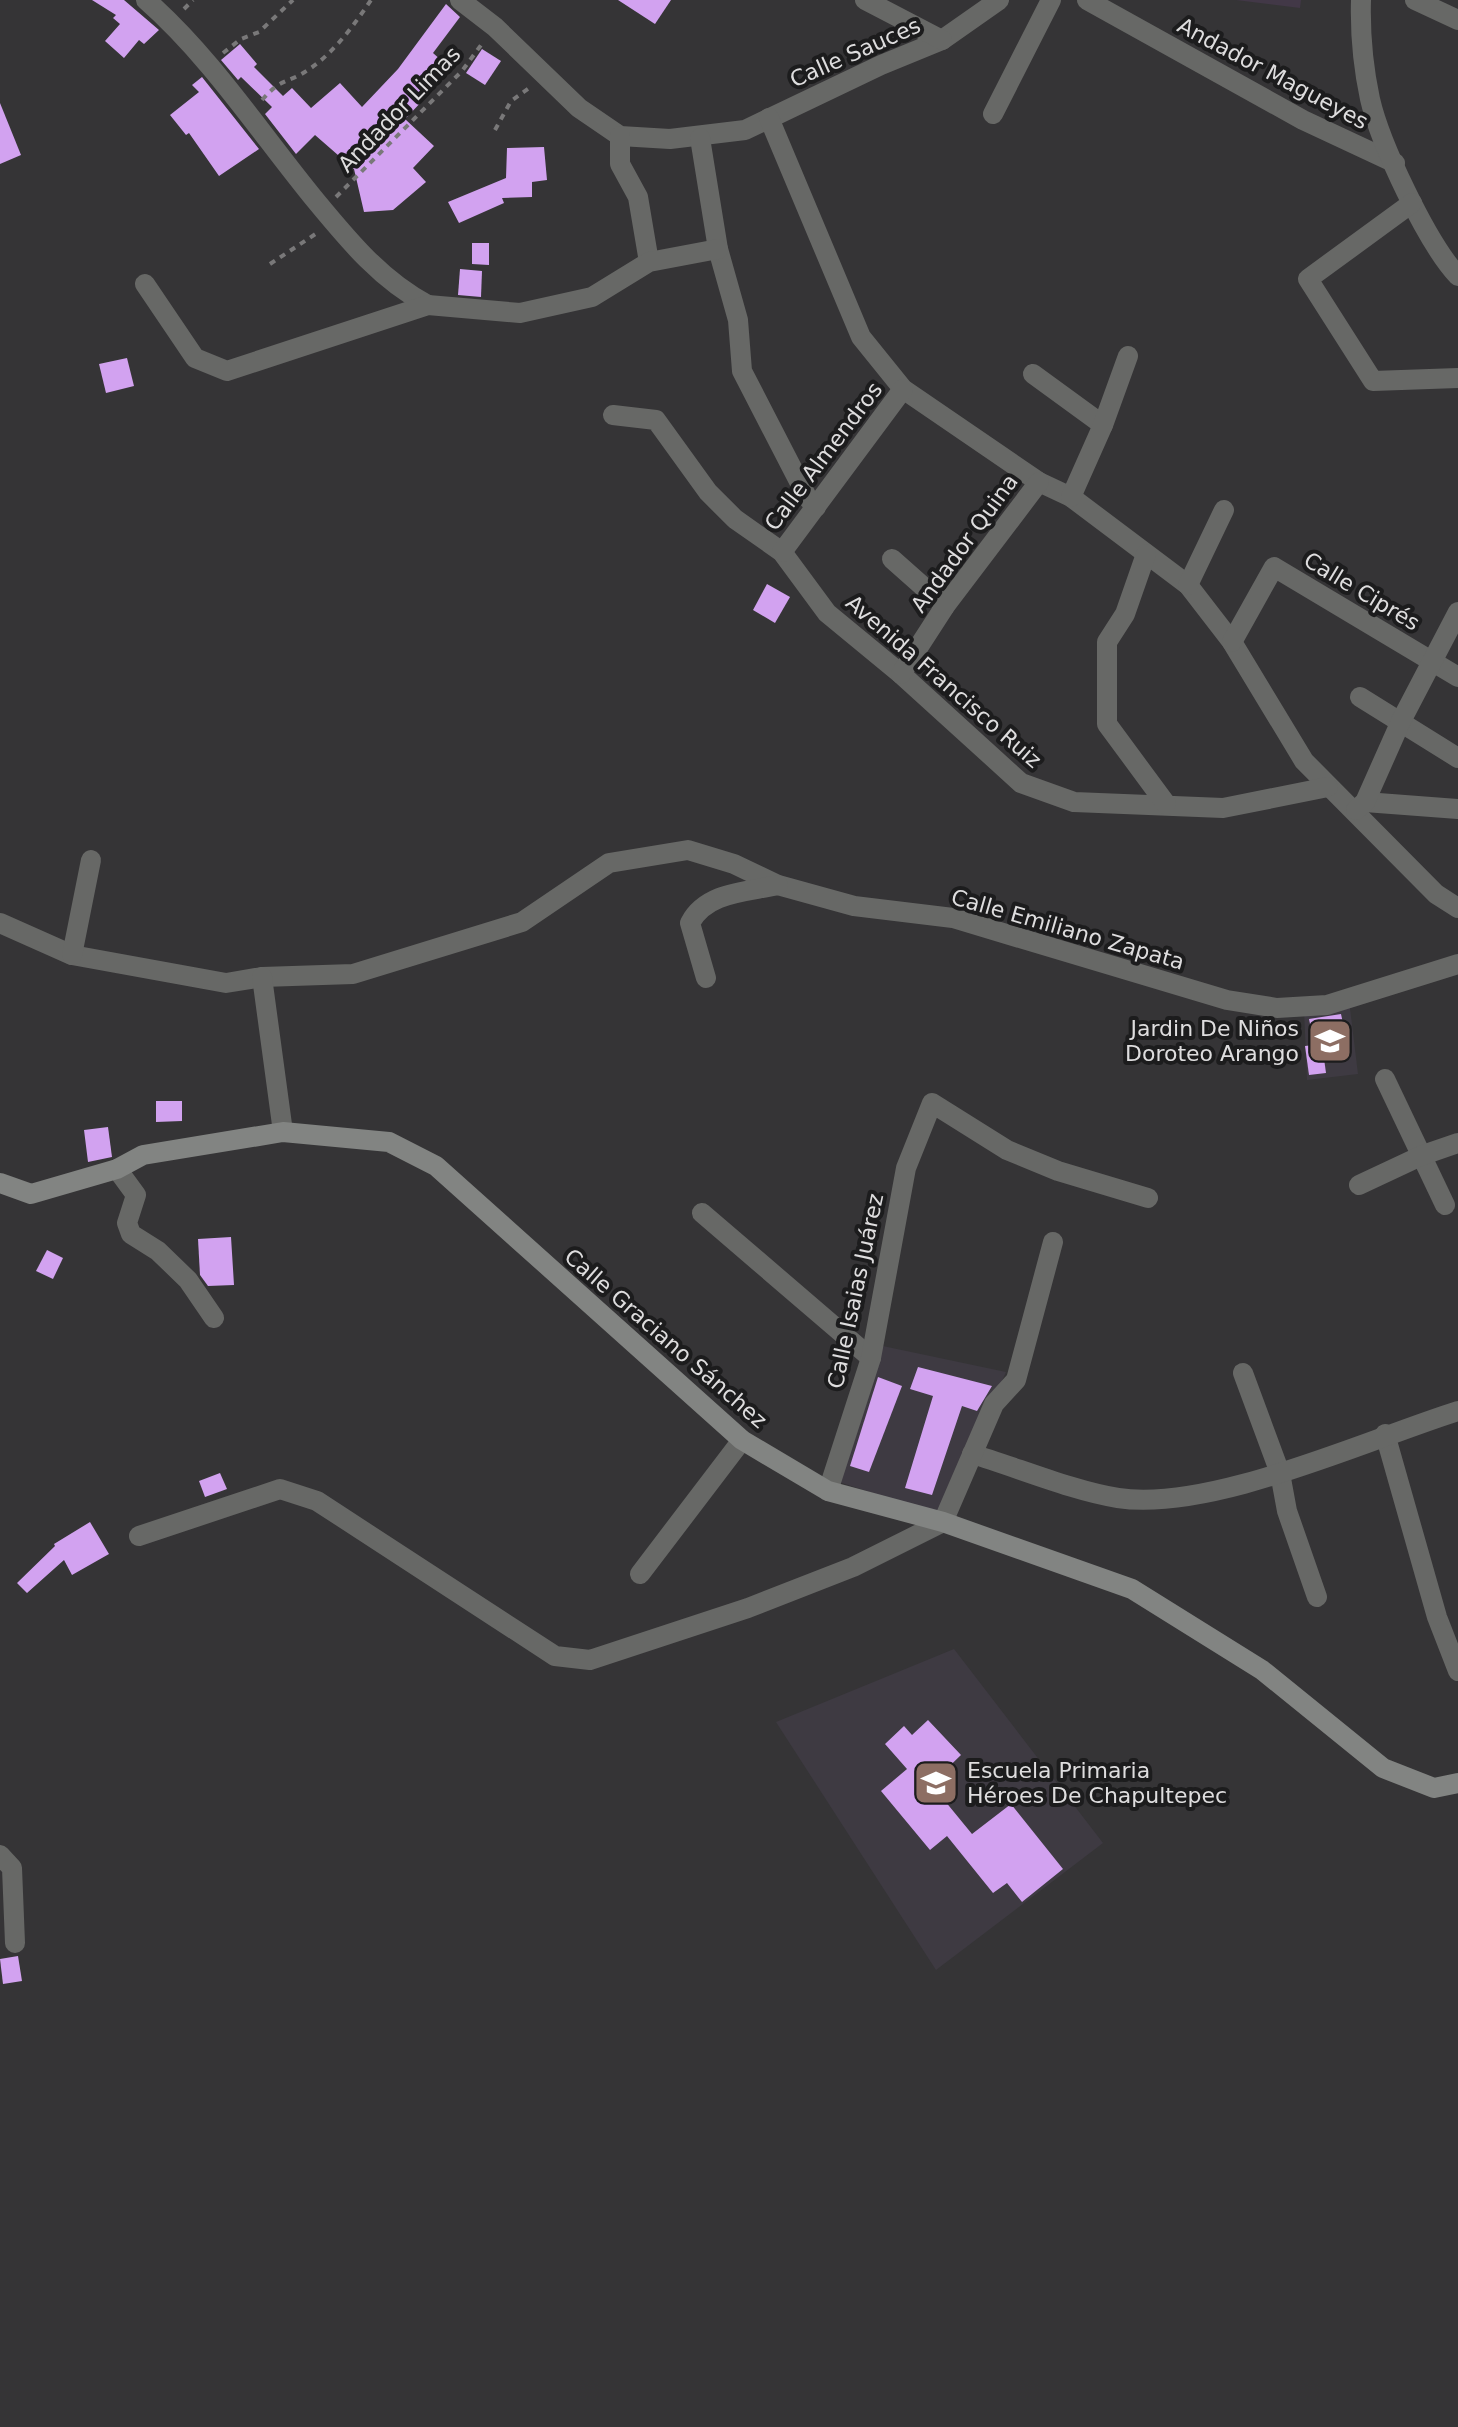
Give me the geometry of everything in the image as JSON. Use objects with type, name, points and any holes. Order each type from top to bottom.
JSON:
[{"type":"street","points":[[146,0],[209,64],[328,217],[402,292],[428,305],[520,313],[592,297],[649,262],[718,249]]},
{"type":"street","points":[[460,0],[495,27],[579,108],[620,136],[620,164],[638,197],[649,262]]},
{"type":"street","points":[[865,0],[942,40]]},
{"type":"street","name":"Calle Sauces","points":[[620,136],[700,138],[745,130],[942,40],[999,0]]},
{"type":"street","points":[[993,114],[1051,0]]},
{"type":"street","name":"Andador Magueyes","points":[[1087,0],[1303,120],[1395,163]]},
{"type":"street","points":[[1361,0],[1360,41],[1371,102],[1412,203],[1458,276]]},
{"type":"street","points":[[1415,0],[1458,20]]},
{"type":"street","points":[[769,118],[861,337],[903,389],[1039,482],[1071,497],[1188,585],[1232,642],[1304,761],[1328,787],[1361,806],[1436,894],[1458,908]]},
{"type":"street","points":[[700,138],[718,249],[738,320],[742,371],[807,497],[816,507]]},
{"type":"street","points":[[1412,203],[1308,279],[1373,381],[1458,378]]},
{"type":"street","points":[[145,284],[195,358],[227,371],[428,305]]},
{"type":"street","points":[[1071,497],[1103,425],[1128,356]]},
{"type":"street","points":[[1033,374],[1103,425]]},
{"type":"street","name":"Calle Almendros","points":[[782,552],[903,389]]},
{"type":"street","name":"Avenida Francisco Ruiz","points":[[613,415],[656,420],[708,492],[735,519],[782,552],[827,613],[901,674],[1021,783],[1074,802],[1223,808],[1328,787]]},
{"type":"street","name":"Andador Quina","points":[[901,674],[945,606],[1039,482]]},
{"type":"street","points":[[1188,585],[1224,510]]},
{"type":"street","points":[[1146,554],[1125,614],[1107,642],[1107,724],[1166,804]]},
{"type":"street","points":[[892,559],[945,606]]},
{"type":"street","name":"Calle Ciprés","points":[[1232,642],[1274,567],[1458,677]]},
{"type":"street","points":[[1361,806],[1458,612]]},
{"type":"street","points":[[1360,697],[1458,758]]},
{"type":"street","points":[[1361,806],[1458,809]]},
{"type":"street","name":"Calle Emiliano Zapata","points":[[0,923],[72,955],[226,983],[262,977],[353,974],[522,922],[609,863],[688,850],[734,864],[778,885],[854,906],[953,918],[1227,1000],[1277,1008],[1327,1005],[1458,964]]},
{"type":"street","points":[[72,955],[91,860]]},
{"type":"street","points":[[706,978],[690,923],[697,908],[708,901],[778,885]]},
{"type":"street","points":[[262,977],[283,1132]]},
{"type":"street","points":[[1385,1079],[1445,1205]]},
{"type":"street","name":"Calle Isaias Juárez","points":[[828,1491],[871,1358],[906,1168],[932,1103],[1007,1150],[1058,1171],[1148,1198]]},
{"type":"street","name":"Calle Graciano Sánchez","points":[[0,1183],[31,1194],[117,1169],[143,1155],[283,1132],[389,1142],[436,1166],[742,1440],[828,1491],[943,1522],[1132,1589],[1262,1670],[1383,1768],[1434,1788],[1458,1783]]},
{"type":"street","points":[[1359,1185],[1423,1155],[1458,1143]]},
{"type":"street","points":[[117,1169],[136,1195],[127,1223],[131,1234],[158,1251],[188,1280],[214,1318]]},
{"type":"street","points":[[702,1213],[871,1358]]},
{"type":"street","points":[[139,1536],[280,1489],[317,1501],[555,1656],[590,1660],[748,1608],[853,1567],[943,1522],[994,1404],[1016,1380],[1053,1242]]},
{"type":"street","points":[[1243,1373],[1280,1473],[1287,1511],[1317,1597]]},
{"type":"street","points":[[972,1454],[1128,1499],[1189,1497],[1280,1473],[1458,1411]]},
{"type":"street","points":[[1385,1434],[1437,1617],[1458,1671]]},
{"type":"street","points":[[640,1574],[742,1440]]},
{"type":"street","points":[[0,1855],[12,1868],[15,1943]]},
{"type":"path","points":[[209,64],[241,39],[259,32],[293,0]]},
{"type":"path","points":[[247,116],[278,82],[308,70],[348,33],[371,0]]},
{"type":"path","name":"Andador Limas","points":[[270,264],[328,217],[462,71],[495,27]]},
{"type":"path","points":[[495,130],[511,101],[547,75]]},
{"type":"shaded area","points":[[1236,0],[1301,0],[1300,8]]},
{"type":"shaded area","name":"Jardin De Niños Doroteo Arango","points":[[1349,1000],[1358,1074],[1307,1080],[1304,1009]]},
{"type":"shaded area","points":[[878,1345],[1006,1372],[940,1515],[836,1481]]},
{"type":"shaded area","name":"Escuela Primaria Héroes De Chapultepec","points":[[954,1649],[1103,1843],[936,1970],[776,1722]]},
{"type":"building","points":[[92,0],[124,0],[159,30],[144,44],[139,40],[124,58],[105,41],[120,24],[113,18],[116,15]]},
{"type":"building","points":[[618,0],[671,0],[655,24]]},
{"type":"building","points":[[446,4],[460,17],[433,53],[442,61],[418,88],[427,96],[405,119],[434,146],[413,168],[426,182],[393,210],[364,212],[354,169],[315,135],[296,154],[265,114],[272,107],[241,77],[238,80],[221,60],[240,44],[257,64],[254,67],[283,96],[292,88],[311,108],[340,83],[362,107],[398,69]]},
{"type":"building","points":[[482,49],[501,61],[485,85],[466,73]]},
{"type":"building","points":[[202,77],[259,149],[219,176],[189,133],[186,135],[170,115],[199,92],[192,85]]},
{"type":"building","points":[[0,103],[21,155],[0,164]]},
{"type":"building","points":[[544,147],[547,180],[532,182],[532,197],[502,198],[504,203],[459,223],[448,202],[506,178],[507,148]]},
{"type":"building","points":[[472,243],[489,243],[489,265],[472,264]]},
{"type":"building","points":[[460,269],[482,271],[481,297],[458,295]]},
{"type":"building","points":[[127,358],[134,386],[106,393],[99,364]]},
{"type":"building","points":[[767,584],[790,597],[775,623],[753,610]]},
{"type":"building","points":[[1341,1014],[1344,1028],[1312,1034],[1309,1019]]},
{"type":"building","points":[[1322,1044],[1326,1073],[1309,1075],[1305,1046]]},
{"type":"building","points":[[156,1101],[182,1101],[182,1121],[156,1122]]},
{"type":"building","points":[[108,1127],[112,1157],[88,1162],[84,1130]]},
{"type":"building","points":[[231,1237],[234,1285],[208,1286],[200,1275],[198,1239]]},
{"type":"building","points":[[47,1250],[63,1258],[53,1279],[36,1271]]},
{"type":"building","points":[[918,1367],[992,1386],[977,1411],[962,1406],[932,1495],[905,1488],[933,1396],[910,1389]]},
{"type":"building","points":[[878,1377],[902,1386],[869,1472],[850,1466]]},
{"type":"building","points":[[220,1473],[227,1489],[205,1497],[199,1481]]},
{"type":"building","points":[[90,1522],[109,1554],[72,1575],[64,1560],[27,1593],[17,1583],[54,1544]]},
{"type":"building","points":[[928,1720],[961,1755],[931,1784],[972,1834],[1011,1804],[1063,1869],[1022,1902],[1007,1883],[993,1893],[947,1836],[930,1850],[881,1791],[907,1769],[885,1744],[904,1726],[912,1735]]},
{"type":"building","points":[[18,1956],[22,1981],[3,1984],[0,1959]]},
{"type":"place","name":"Jardin De Niños Doroteo Arango","points":[[1330,1041]]},
{"type":"place","name":"Escuela Primaria Héroes De Chapultepec","points":[[936,1783]]}]
